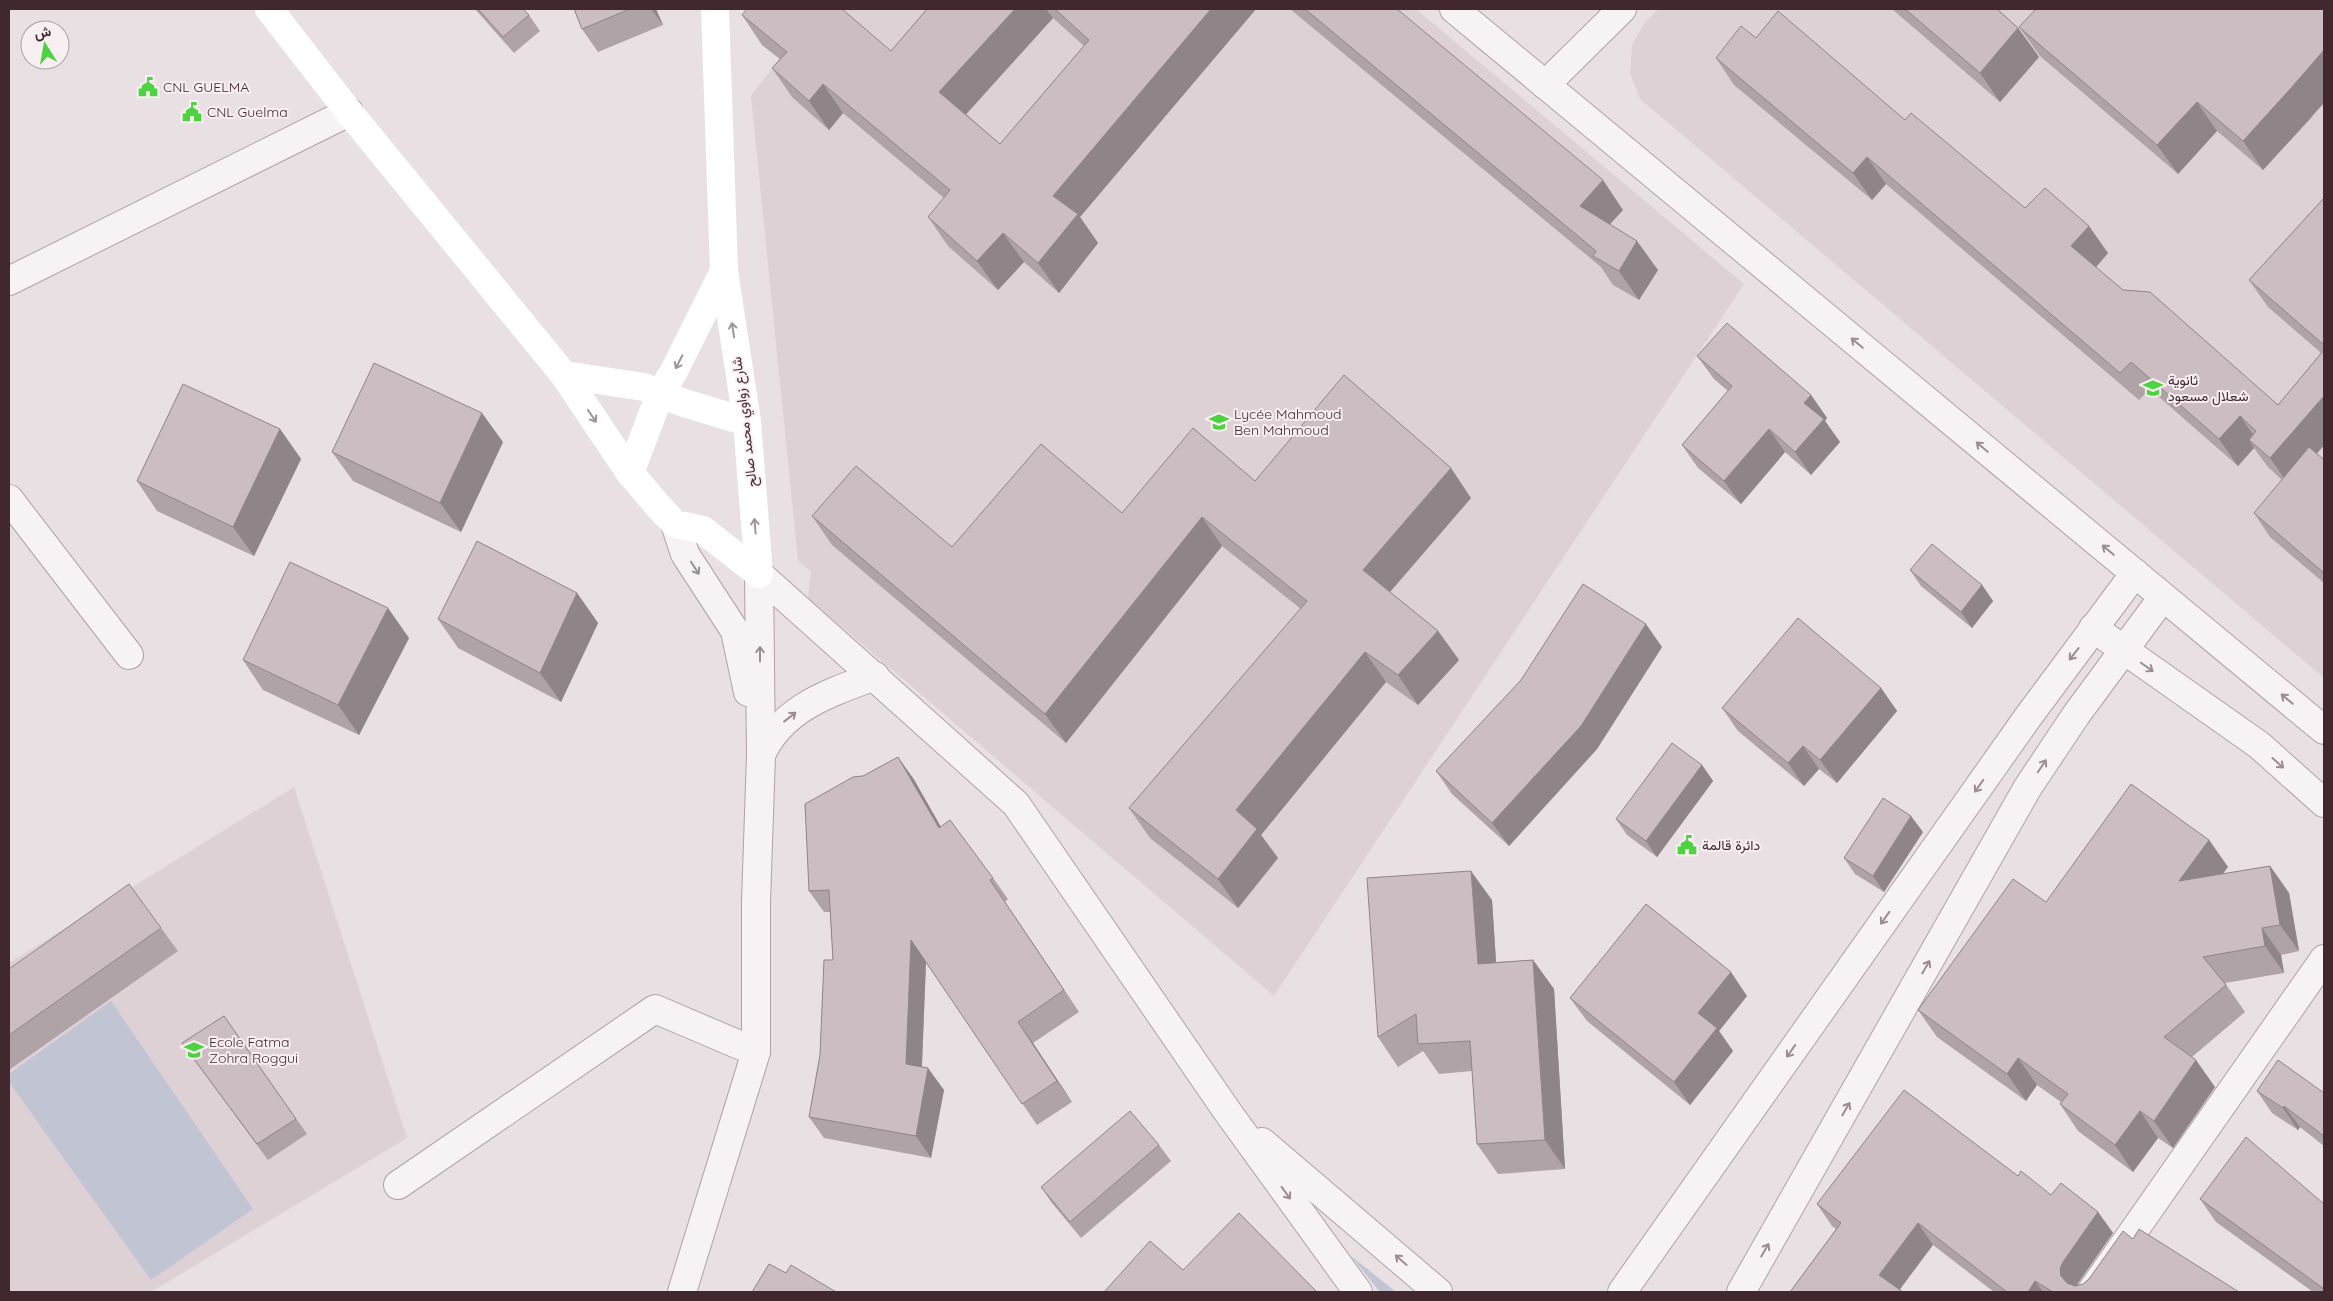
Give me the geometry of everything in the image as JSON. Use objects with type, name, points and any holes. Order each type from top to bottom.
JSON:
[{"type":"main road","points":[[269,9],[349,112],[564,375],[630,472],[675,524],[703,530],[759,574]]},
{"type":"main road","name":"شارع زواوي محمد صالح","points":[[715,9],[724,271],[747,422],[759,574]]},
{"type":"main road","name":"شارع زواوي محمد صالح","points":[[630,472],[660,394],[674,371],[724,271]]},
{"type":"main road","points":[[564,375],[644,387],[747,422]]},
{"type":"street","points":[[1454,9],[2324,730]]},
{"type":"street","points":[[1545,85],[1622,9]]},
{"type":"street","points":[[9,281],[349,112]]},
{"type":"street","points":[[9,499],[129,655]]},
{"type":"street","points":[[675,524],[685,554],[736,631],[761,755]]},
{"type":"street","points":[[1622,1292],[2022,725],[2135,573]]},
{"type":"street","points":[[759,574],[1016,804],[1227,1111],[1357,1292]]},
{"type":"street","points":[[682,1292],[756,1052],[756,902],[761,755],[759,574]]},
{"type":"street","points":[[1741,1292],[2028,787],[2076,715],[2163,597]]},
{"type":"street","points":[[2093,628],[2259,745],[2324,803]]},
{"type":"street","points":[[761,755],[776,728],[802,708],[830,693],[874,676]]},
{"type":"street","points":[[2091,1292],[2324,958]]},
{"type":"street","points":[[398,1185],[655,1009],[756,1052]]},
{"type":"street","points":[[1227,1111],[1438,1292]]},
{"type":"shaded area","name":"Lycée Mahmoud Ben Mahmoud","points":[[745,9],[1416,9],[1744,284],[1274,996],[808,598],[811,571],[798,561],[751,96],[779,59],[762,45],[774,30]]},
{"type":"shaded area","name":"ثانوية شعلال مسعود","points":[[1659,9],[2324,9],[2324,678],[1640,99],[1630,73],[1632,45],[1645,22]]},
{"type":"shaded area","name":"Ecole Fatma Zohra Roggui","points":[[294,787],[407,1138],[151,1292],[9,1292],[9,963]]},
{"type":"shaded area","points":[[111,1001],[253,1209],[151,1280],[9,1082],[9,1074]]},
{"type":"shaded area","points":[[1351,1256],[1396,1292],[1380,1292]]},
{"type":"building","points":[[478,9],[523,9],[529,15],[503,37]]},
{"type":"building","points":[[574,9],[630,9],[582,29]]},
{"type":"building","points":[[747,9],[842,9],[891,51],[927,9],[1015,9],[939,92],[1000,144],[1089,40],[1055,9],[1211,9],[1053,196],[1078,214],[1038,263],[1003,233],[977,261],[928,217],[950,190],[823,84],[809,101],[772,68],[787,52],[742,15]]},
{"type":"building","points":[[1305,9],[1397,9],[1603,180],[1580,206],[1637,241],[1619,271],[1593,256],[1596,251]]},
{"type":"building","points":[[1905,9],[1997,9],[2018,28],[1980,73]]},
{"type":"building","points":[[2036,9],[2324,9],[2324,50],[2243,141],[2197,102],[2157,145],[2019,27]]},
{"type":"building","points":[[1778,11],[1905,120],[1911,113],[2025,208],[2045,188],[2089,226],[2071,246],[2123,290],[2150,292],[2278,405],[2324,350],[2324,396],[2270,458],[2249,440],[2256,431],[2240,416],[2219,439],[2131,362],[2120,373],[1867,157],[1853,173],[1716,58],[1741,26],[1756,38]]},
{"type":"building","points":[[2324,198],[2324,345],[2249,280]]},
{"type":"building","points":[[1727,323],[1811,395],[1804,403],[1824,419],[1795,452],[1769,429],[1724,481],[1682,445],[1732,386],[1697,356]]},
{"type":"building","points":[[374,363],[482,413],[440,503],[332,452]]},
{"type":"building","points":[[1344,375],[1451,468],[1363,570],[1438,631],[1398,675],[1365,652],[1236,810],[1257,829],[1218,879],[1129,808],[1307,601],[1202,517],[1045,714],[812,516],[856,466],[952,547],[1041,444],[1122,513],[1193,428],[1255,481]]},
{"type":"building","points":[[183,384],[280,429],[233,527],[137,481]]},
{"type":"building","points":[[2309,447],[2324,460],[2324,573],[2254,513]]},
{"type":"building","points":[[477,541],[577,593],[540,673],[438,619]]},
{"type":"building","points":[[1932,544],[1982,585],[1961,612],[1910,570]]},
{"type":"building","points":[[290,562],[388,608],[338,705],[243,660]]},
{"type":"building","points":[[1583,584],[1646,624],[1581,726],[1492,823],[1436,771],[1521,680]]},
{"type":"building","points":[[1798,618],[1881,688],[1820,760],[1803,746],[1788,763],[1722,708]]},
{"type":"building","points":[[1672,743],[1702,765],[1646,841],[1616,819]]},
{"type":"building","points":[[898,757],[939,828],[950,820],[993,878],[990,880],[1064,990],[1018,1022],[1057,1081],[1022,1104],[911,940],[906,1064],[928,1068],[916,1136],[809,1117],[820,1055],[824,960],[833,960],[829,890],[809,891],[805,804],[853,777],[863,776]]},
{"type":"building","points":[[2131,784],[2209,840],[2179,881],[2270,866],[2280,925],[2262,928],[2265,946],[2203,957],[2226,985],[2164,1037],[2196,1060],[2154,1121],[2140,1111],[2115,1145],[2060,1104],[2068,1094],[2018,1058],[2007,1074],[1918,1010],[2013,879],[2046,902]]},
{"type":"building","points":[[1883,798],[1911,816],[1873,876],[1844,858]]},
{"type":"building","points":[[1471,871],[1478,964],[1533,960],[1545,1140],[1477,1144],[1470,1041],[1418,1044],[1416,1014],[1378,1037],[1367,878]]},
{"type":"building","points":[[129,884],[161,928],[9,1035],[9,969]]},
{"type":"building","points":[[1646,904],[1731,972],[1698,1013],[1717,1028],[1674,1082],[1570,998]]},
{"type":"building","points":[[224,1016],[296,1119],[257,1144],[182,1043]]},
{"type":"building","points":[[2278,1060],[2324,1093],[2324,1136],[2284,1106],[2283,1108],[2257,1091]]},
{"type":"building","points":[[1904,1090],[2018,1176],[2021,1171],[2051,1195],[2061,1183],[2098,1212],[2063,1262],[2060,1269],[2061,1276],[2067,1283],[2075,1286],[2083,1284],[2089,1279],[2123,1231],[2133,1239],[2139,1229],[2239,1292],[2053,1292],[2035,1281],[2028,1292],[2007,1292],[1918,1223],[1879,1275],[1903,1292],[1790,1292],[1841,1223],[1817,1204]]},
{"type":"building","points":[[1130,1111],[1159,1145],[1070,1222],[1041,1187]]},
{"type":"building","points":[[2246,1137],[2324,1204],[2324,1289],[2200,1199]]},
{"type":"building","points":[[1239,1213],[1317,1292],[1104,1292],[1150,1241],[1183,1270]]},
{"type":"building","points":[[769,1264],[786,1273],[791,1265],[836,1292],[752,1292]]},
{"type":"place","name":"CNL GUELMA","points":[[148,87]]},
{"type":"place","name":"CNL Guelma","points":[[192,112]]},
{"type":"place","name":"ثانوية شعلال مسعود","points":[[2153,388]]},
{"type":"place","name":"Lycée Mahmoud Ben Mahmoud","points":[[1219,422]]},
{"type":"place","name":"دائرة قالمة","points":[[1687,845]]},
{"type":"place","name":"Ecole Fatma Zohra Roggui","points":[[194,1050]]}]
